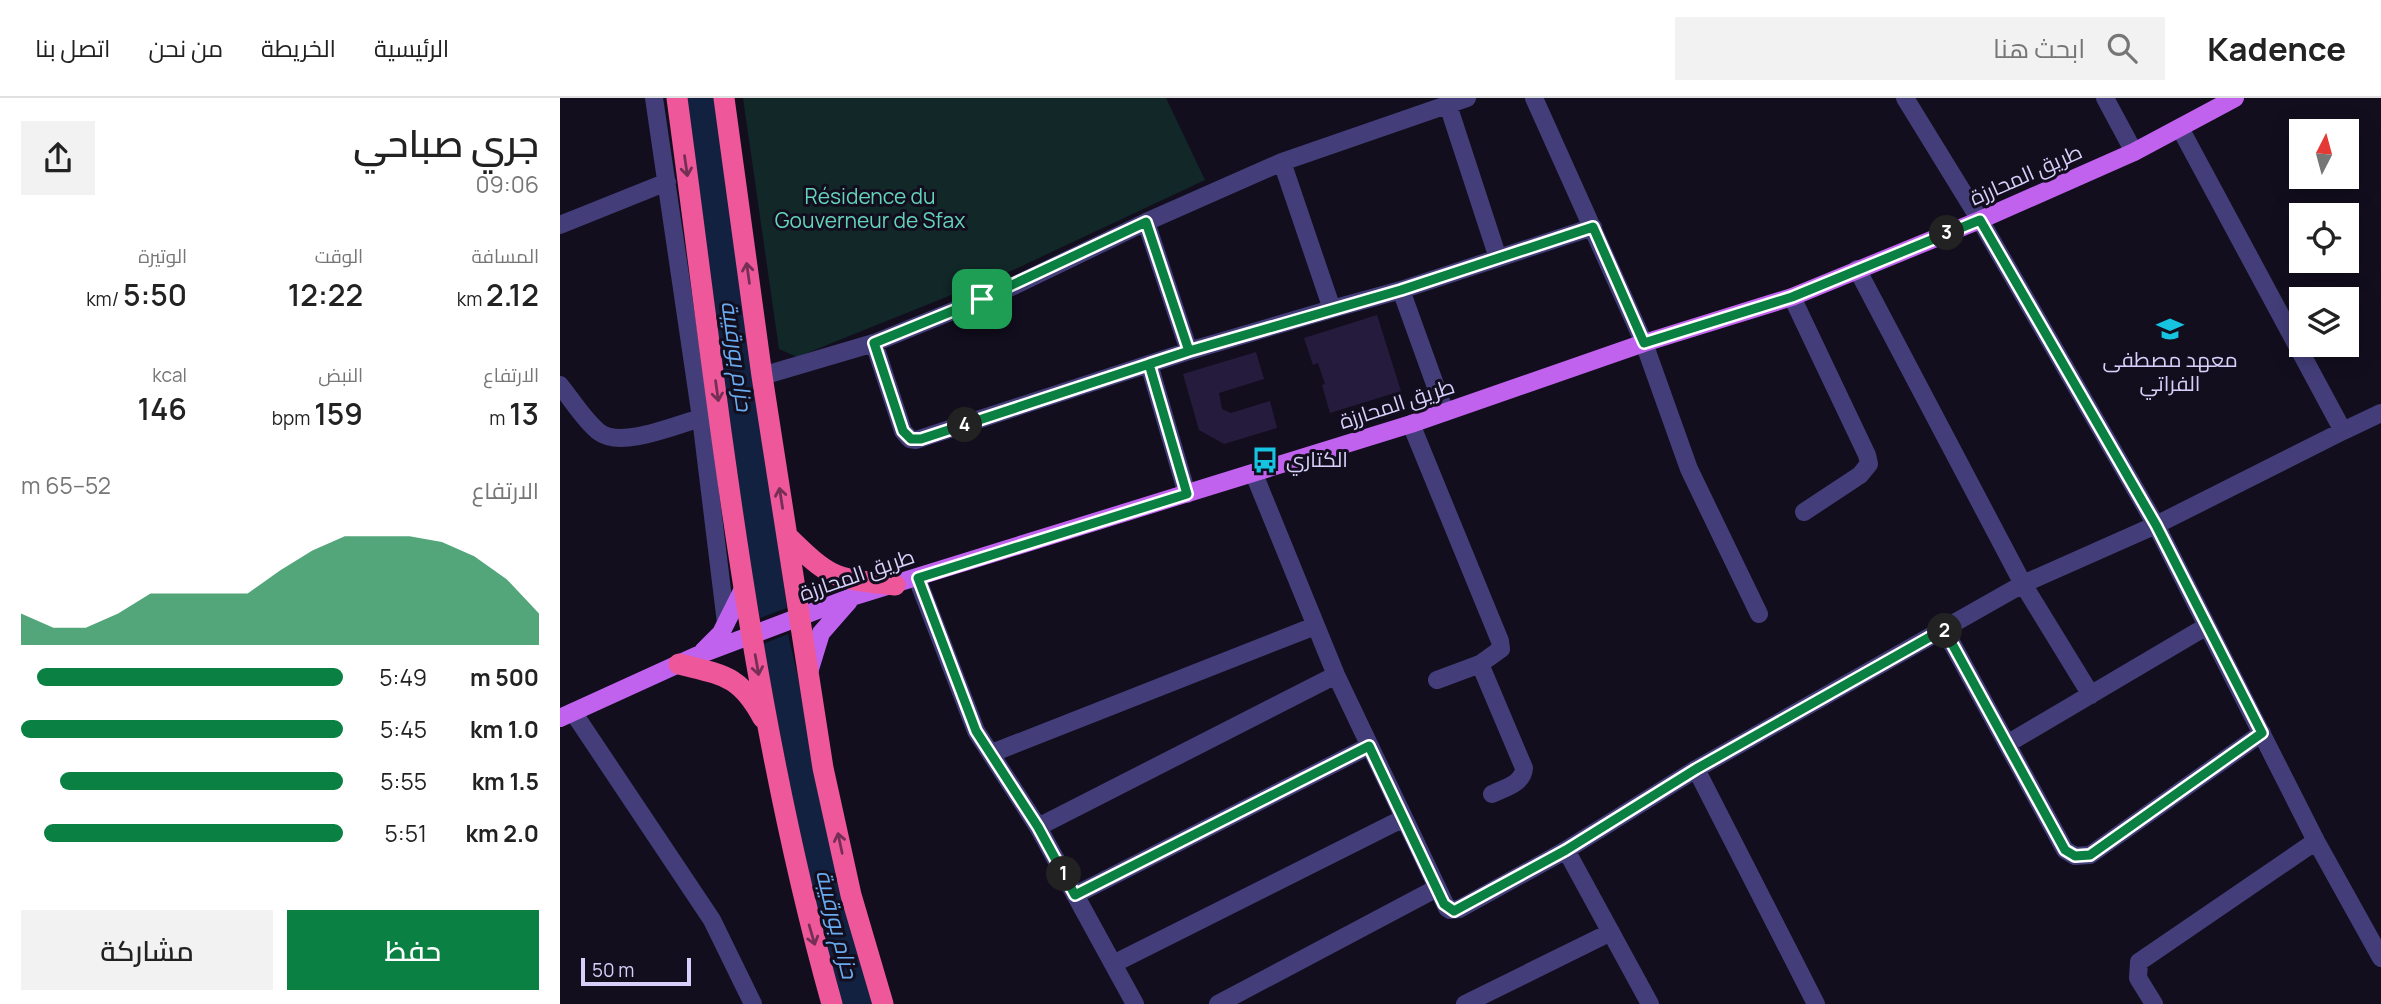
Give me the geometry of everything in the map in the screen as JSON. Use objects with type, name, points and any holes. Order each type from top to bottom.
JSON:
[{"type":"highway","points":[[677,98],[744,587],[755,634],[768,726],[809,927],[832,1004]]},
{"type":"highway","points":[[724,98],[787,536],[796,620],[823,768],[851,895],[883,1004]]},
{"type":"highway","points":[[787,536],[832,576],[895,585]]},
{"type":"highway","points":[[688,660],[734,680],[757,706],[768,726]]},
{"type":"main road","name":"طريق المحارزة","points":[[566,715],[688,660],[852,597],[1411,424],[1644,343],[1792,297],[1980,220],[2134,152],[2235,98]]},
{"type":"main road","points":[[688,660],[715,640],[744,587]]},
{"type":"main road","points":[[808,675],[825,626],[852,597]]},
{"type":"street","points":[[654,98],[701,418],[726,623]]},
{"type":"street","points":[[762,376],[874,343],[1007,289],[1146,222],[1282,162],[1467,98]]},
{"type":"street","points":[[1534,98],[1644,343],[1689,469],[1759,614]]},
{"type":"street","points":[[1905,98],[1980,220],[2156,525],[2316,841],[2381,958]]},
{"type":"street","points":[[2105,98],[2134,152]]},
{"type":"street","points":[[1448,105],[1498,258]]},
{"type":"street","points":[[2180,128],[2343,431]]},
{"type":"street","points":[[1282,162],[1332,309]]},
{"type":"street","points":[[560,225],[667,182]]},
{"type":"street","points":[[1146,222],[1189,351]]},
{"type":"street","points":[[874,343],[903,431],[915,440],[1189,351],[1401,290],[1593,227]]},
{"type":"street","points":[[1857,269],[2024,584],[2091,695]]},
{"type":"street","points":[[1401,290],[1445,412]]},
{"type":"street","points":[[1792,297],[1869,464],[1860,475],[1804,512]]},
{"type":"street","points":[[1149,364],[1187,494]]},
{"type":"street","points":[[560,385],[596,429],[615,439],[631,438],[701,418]]},
{"type":"street","points":[[1254,474],[1336,675],[1447,908],[1454,911],[1566,850],[1696,769],[2024,584],[2156,525],[2381,413]]},
{"type":"street","points":[[1411,424],[1500,640],[1500,649],[1496,654],[1480,664],[1437,680]]},
{"type":"street","points":[[918,578],[976,731],[1038,827],[1135,1004]]},
{"type":"street","points":[[992,753],[1315,626]]},
{"type":"street","points":[[2007,744],[2207,626]]},
{"type":"street","points":[[1944,629],[2065,850],[2075,856],[2090,855],[2262,733]]},
{"type":"street","points":[[1480,664],[1524,768],[1524,776],[1520,781],[1492,794]]},
{"type":"street","points":[[1038,827],[1336,675]]},
{"type":"street","points":[[566,715],[712,920],[753,1004]]},
{"type":"street","points":[[1075,895],[1369,746]]},
{"type":"street","points":[[1696,769],[1816,1004]]},
{"type":"street","points":[[1113,964],[1404,818]]},
{"type":"street","points":[[2154,1004],[2138,978],[2139,962],[2316,841]]},
{"type":"street","points":[[1566,850],[1650,1004]]},
{"type":"street","points":[[1218,1004],[1437,888]]},
{"type":"street","points":[[1465,1004],[1611,932]]},
{"type":"green space","name":"Résidence du Gouverneur de Sfax","points":[[743,98],[1166,98],[1205,180],[1011,271],[797,357],[779,349]]},
{"type":"water","name":"حزام بورقيبة","points":[[685,98],[716,98],[787,608],[760,618],[747,552]]},
{"type":"water","name":"حزام بورقيبة","points":[[788,634],[873,1004],[839,1004],[812,902],[763,644]]},
{"type":"building","points":[[1377,315],[1401,391],[1330,413],[1318,363],[1313,365],[1304,338]]},
{"type":"building","points":[[1256,352],[1264,379],[1219,393],[1222,409],[1231,413],[1270,401],[1277,428],[1224,444],[1199,430],[1183,374]]},
{"type":"place","name":"معهد مصطفى الفراتي","points":[[2170,329]]},
{"type":"place","name":"الكتاري","points":[[1265,460]]},
{"type":"route","points":[[982,299],[874,343],[903,431],[911,439],[921,439],[1149,364],[1189,351],[1401,290],[1593,227],[1644,343],[1792,297],[1980,220],[2156,525],[2262,733],[2090,855],[2075,856],[2065,850],[1944,629],[1696,769],[1566,850],[1454,911],[1444,904],[1369,746],[1075,895],[1038,827],[976,731],[918,578],[1187,494],[1149,364],[1189,351],[1146,222],[982,299]]}]
